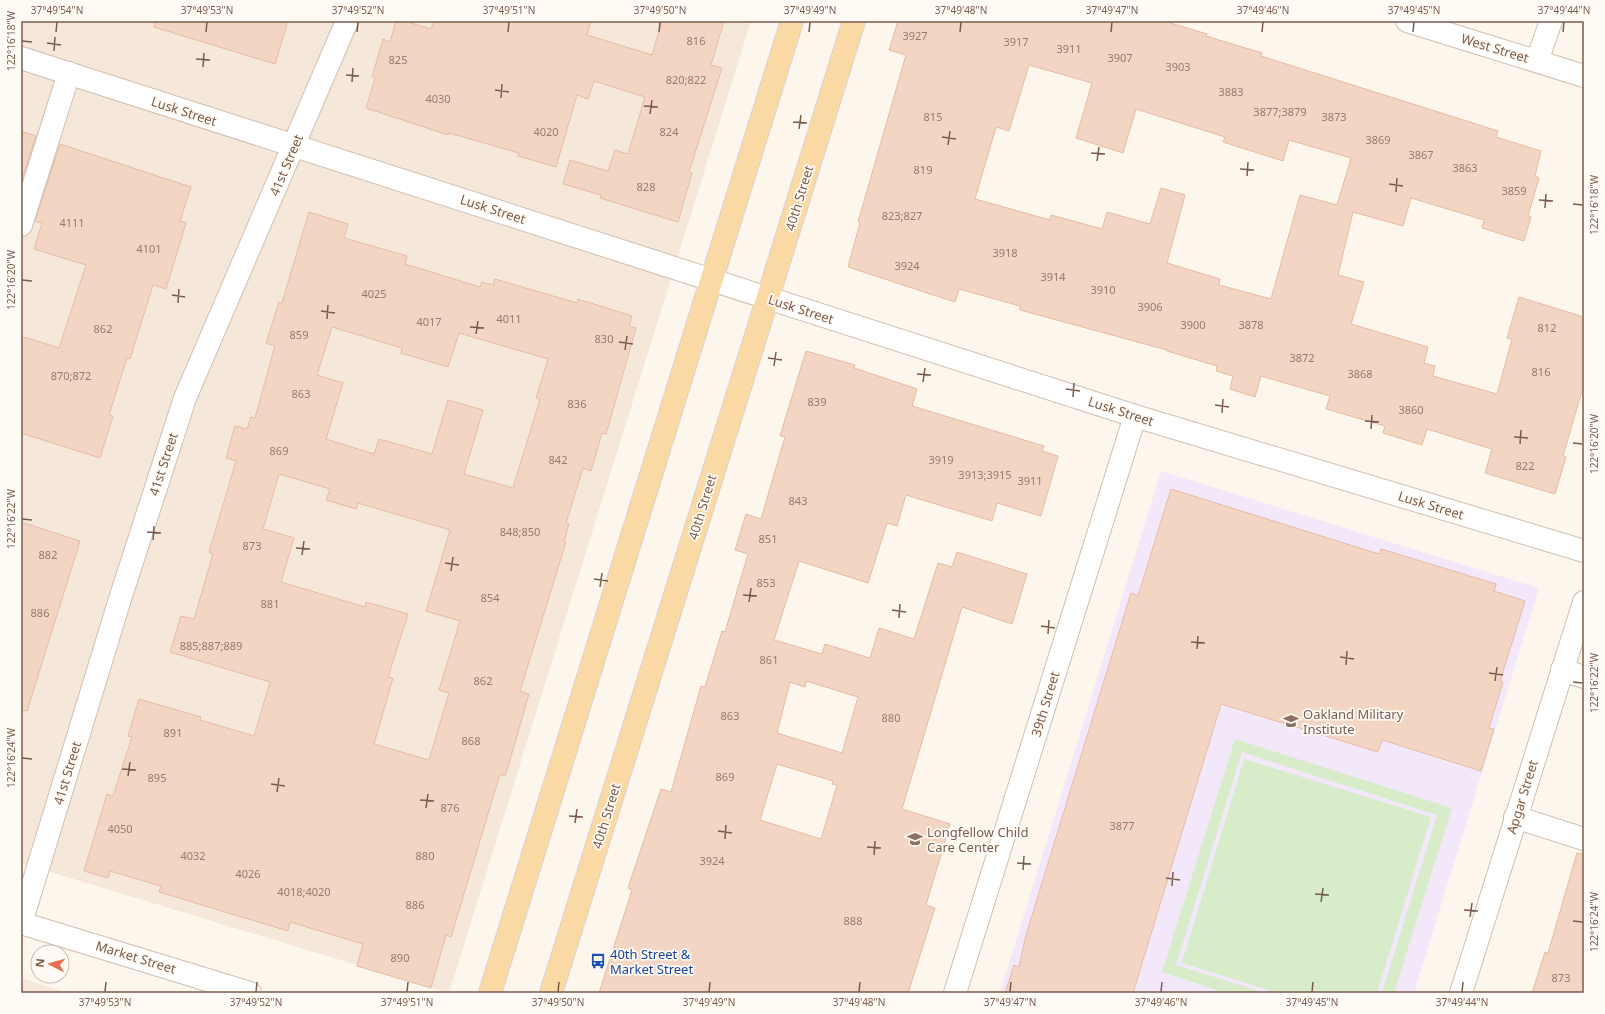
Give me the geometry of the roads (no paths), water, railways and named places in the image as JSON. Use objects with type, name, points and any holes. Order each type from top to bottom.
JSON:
[{"type":"main road","points":[[490,993],[792,21]]},
{"type":"main road","name":"40th Street","points":[[551,993],[854,21]]},
{"type":"street","name":"41st Street","points":[[21,923],[120,599],[185,398],[347,21]]},
{"type":"street","name":"West Street","points":[[1407,21],[1584,76]]},
{"type":"street","points":[[1537,61],[1551,21]]},
{"type":"street","name":"Lusk Street","points":[[21,58],[1135,416],[1584,551]]},
{"type":"street","points":[[21,225],[69,73]]},
{"type":"street","name":"39th Street","points":[[955,993],[1135,416]]},
{"type":"street","name":"Apgar Street","points":[[1461,993],[1584,602]]},
{"type":"street","points":[[1562,670],[1584,677]]},
{"type":"street","points":[[1516,817],[1584,839]]},
{"type":"street","name":"Market Street","points":[[21,923],[250,993]]},
{"type":"place","name":"Oakland Military Institute","points":[[1291,721]]},
{"type":"place","name":"Longfellow Child Care Center","points":[[915,839]]},
{"type":"place","name":"40th Street & Market Street","points":[[598,961]]}]
